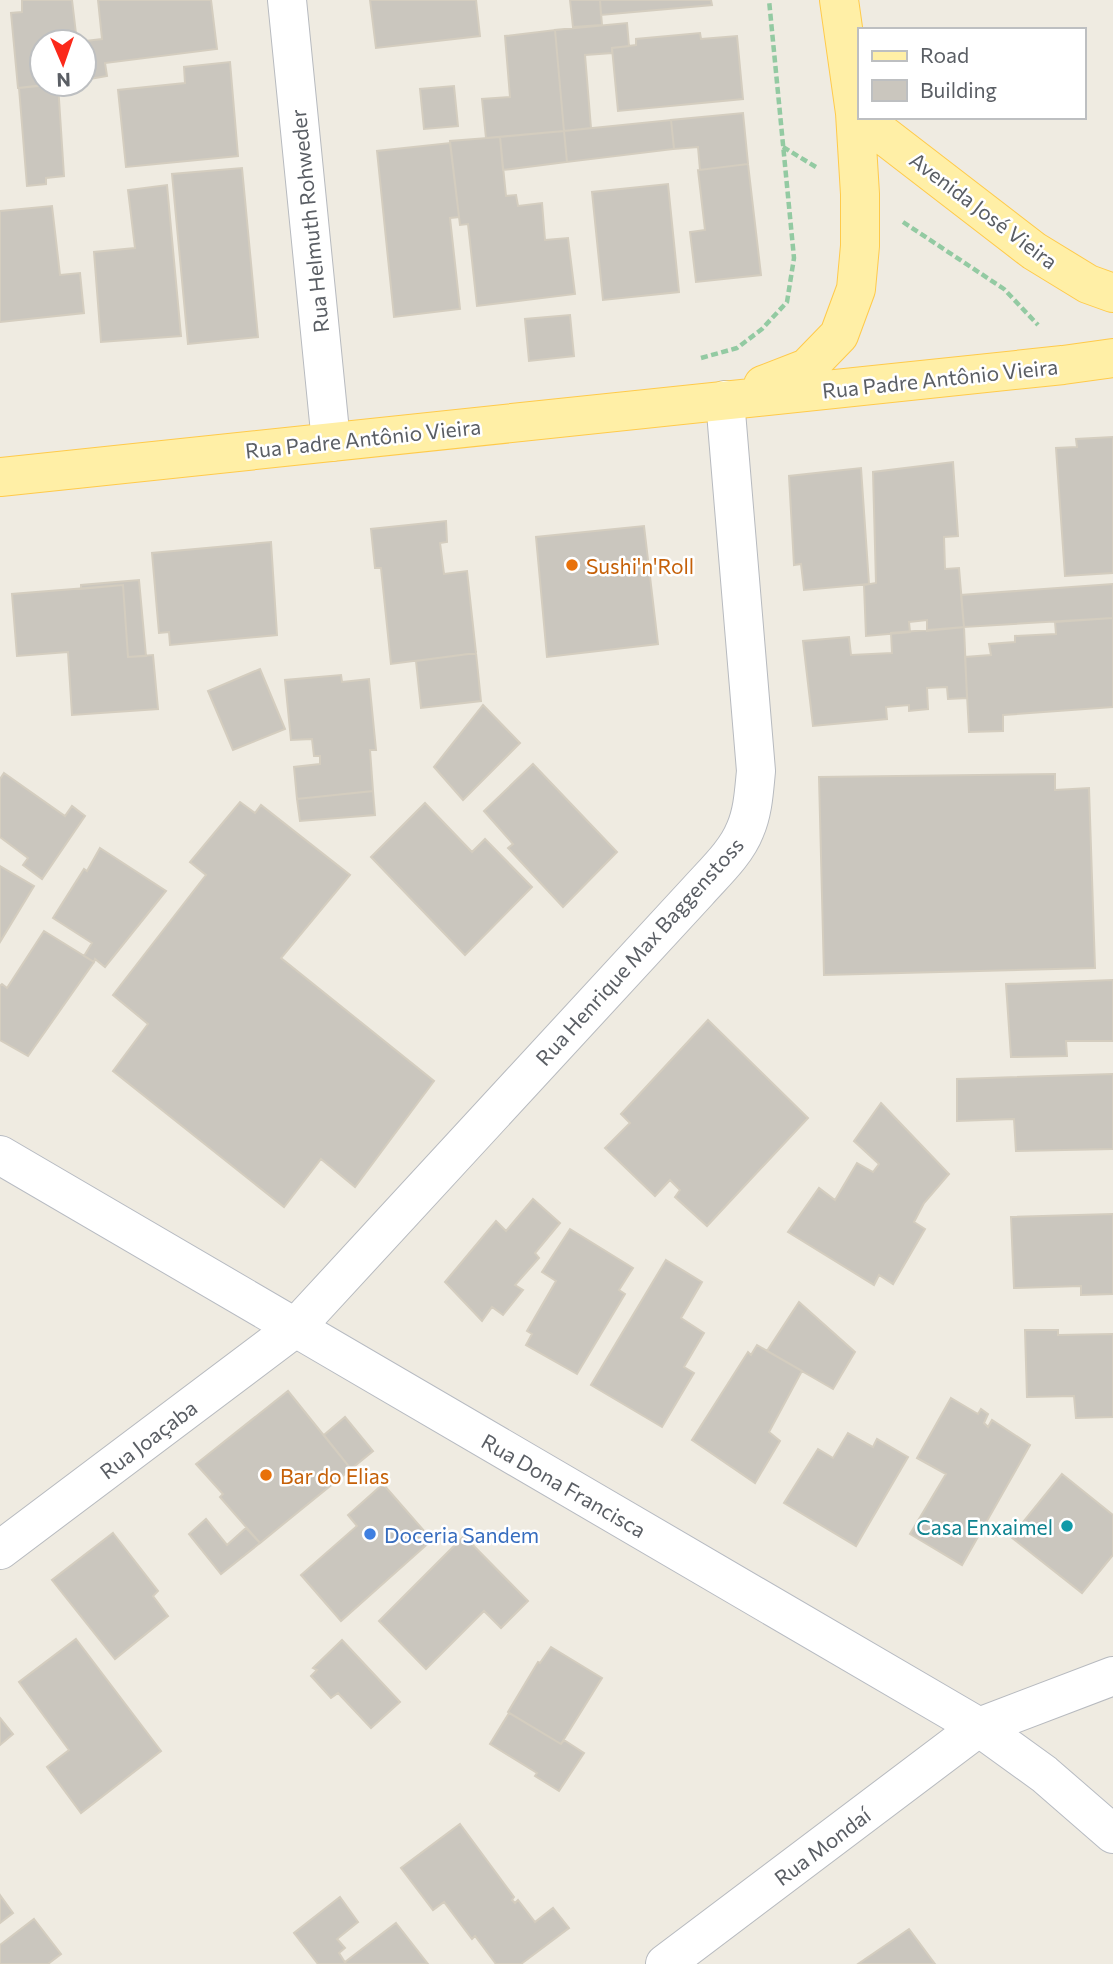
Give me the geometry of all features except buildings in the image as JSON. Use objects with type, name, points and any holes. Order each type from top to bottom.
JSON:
[{"type":"main road","points":[[839,0],[858,116]]},
{"type":"main road","name":"Rua Padre Antônio Vieira","points":[[725,400],[807,368],[839,335],[856,289],[860,246],[858,119]]},
{"type":"main road","name":"Avenida José Vieira","points":[[862,119],[1034,251],[1088,284],[1113,293]]},
{"type":"main road","name":"Rua Padre Antônio Vieira","points":[[0,477],[1113,358]]},
{"type":"street","name":"Rua Helmuth Rohweder","points":[[287,0],[331,442]]},
{"type":"street","name":"Rua Henrique Max Baggenstoss","points":[[295,1328],[698,891],[745,832],[753,804],[756,771],[725,400]]},
{"type":"street","name":"Rua Dona Francisca","points":[[0,1155],[979,1727],[1044,1774],[1113,1835]]},
{"type":"street","name":"Rua Joaçaba","points":[[0,1550],[295,1328]]},
{"type":"street","name":"Rua Mondaí","points":[[665,1964],[979,1727],[1113,1676]]},
{"type":"path","points":[[698,359],[737,348],[762,329],[787,302],[794,257],[769,0]]},
{"type":"path","points":[[783,147],[1004,289],[1043,330]]},
{"type":"place","name":"Sushi'n'Roll","points":[[572,565]]},
{"type":"place","name":"Bar do Elias","points":[[266,1475]]},
{"type":"place","name":"Casa Enxaimel","points":[[1067,1526]]},
{"type":"place","name":"Doceria Sandem","points":[[370,1534]]}]
